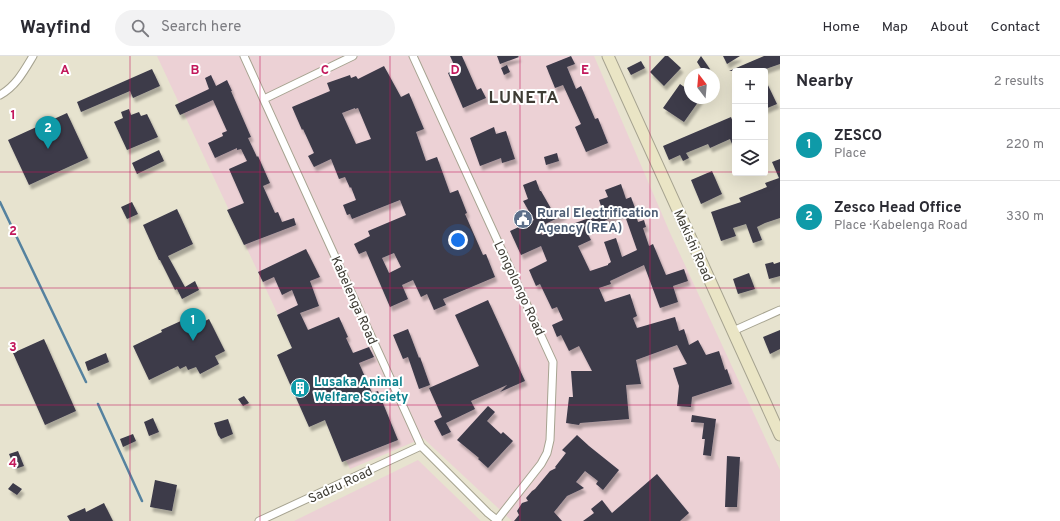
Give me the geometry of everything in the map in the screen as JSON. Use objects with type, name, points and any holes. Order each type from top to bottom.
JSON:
[{"type":"main road","name":"Makishi Road","points":[[608,56],[780,435]]},
{"type":"street","points":[[0,95],[8,90],[20,78],[33,56]]},
{"type":"street","name":"Kabelenga Road","points":[[244,56],[421,446],[498,520]]},
{"type":"street","points":[[264,99],[353,56]]},
{"type":"street","name":"Longolongo Road","points":[[413,56],[553,362],[550,440],[547,453],[541,464],[498,520]]},
{"type":"street","points":[[733,331],[780,310]]},
{"type":"street","name":"Sadzu Road","points":[[260,521],[421,446]]},
{"type":"shaded area","points":[[157,56],[594,56],[671,235],[780,470],[780,521],[512,521],[423,438],[350,469]]},
{"type":"shaded area","points":[[418,460],[481,521],[294,521]]},
{"type":"building","points":[[450,56],[462,56],[477,90],[481,88],[486,98],[463,108],[448,73],[456,69]]},
{"type":"building","points":[[497,56],[518,56],[519,57],[500,64]]},
{"type":"building","points":[[571,56],[575,64],[567,67],[576,89],[581,86],[595,119],[598,118],[608,143],[586,152],[575,127],[581,124],[563,85],[555,88],[546,66]]},
{"type":"building","points":[[665,56],[668,56],[681,68],[664,86],[650,72]]},
{"type":"building","points":[[701,56],[709,68],[701,68],[697,62]]},
{"type":"building","points":[[723,56],[740,56],[727,64]]},
{"type":"building","points":[[764,56],[780,56],[780,64],[768,68],[736,68]]},
{"type":"building","points":[[641,61],[645,68],[631,75],[627,68]]},
{"type":"building","points":[[507,65],[510,72],[504,75],[501,68]]},
{"type":"building","points":[[384,66],[401,97],[409,93],[424,129],[416,132],[426,161],[437,157],[450,193],[458,190],[467,213],[465,214],[483,255],[486,254],[495,277],[443,299],[446,305],[434,310],[427,294],[421,297],[413,280],[402,285],[408,299],[390,307],[366,251],[359,254],[354,244],[370,236],[368,231],[406,215],[400,200],[352,219],[350,214],[347,215],[343,205],[356,200],[345,177],[339,179],[331,159],[314,167],[308,156],[314,153],[292,107],[330,91],[327,83],[350,75],[351,78],[356,76],[358,79]],"holes":[[[358,108],[371,139],[356,144],[342,113]],[[394,253],[401,267],[389,273],[382,258]]]},
{"type":"building","points":[[152,69],[160,86],[133,98],[130,91],[81,112],[77,102]]},
{"type":"building","points":[[211,75],[216,86],[227,80],[251,137],[248,138],[270,183],[263,186],[275,213],[278,212],[282,222],[294,218],[296,225],[244,245],[227,210],[244,203],[229,169],[247,161],[241,149],[237,150],[237,148],[215,158],[208,143],[223,136],[222,133],[227,131],[213,100],[180,115],[175,105],[209,89],[205,78]]},
{"type":"building","points":[[680,84],[684,87],[684,104],[697,104],[684,122],[663,108]]},
{"type":"building","points":[[768,85],[777,104],[768,108]]},
{"type":"building","points":[[129,109],[131,115],[139,112],[141,116],[147,114],[158,137],[127,150],[114,122],[123,118],[121,112]]},
{"type":"building","points":[[67,113],[88,158],[29,185],[8,140]]},
{"type":"building","points":[[731,117],[732,144],[730,139],[710,148],[708,144],[686,153],[689,158],[683,161],[680,155],[669,160],[663,146]]},
{"type":"building","points":[[494,127],[496,134],[506,131],[515,159],[502,163],[501,158],[480,166],[470,138]]},
{"type":"building","points":[[159,150],[164,161],[137,174],[132,163]]},
{"type":"building","points":[[557,153],[559,161],[546,165],[544,157]]},
{"type":"building","points":[[780,159],[780,218],[757,227],[762,240],[753,243],[746,224],[733,228],[736,236],[721,241],[711,212],[741,202],[739,198],[767,187],[765,183],[779,178],[772,162]]},
{"type":"building","points":[[712,171],[722,194],[701,204],[691,180]]},
{"type":"building","points":[[536,180],[540,191],[553,212],[562,208],[564,215],[539,227],[542,235],[589,218],[590,220],[603,212],[599,200],[608,197],[605,190],[621,184],[626,199],[631,197],[638,222],[644,220],[646,227],[643,228],[649,246],[653,244],[666,275],[684,269],[688,281],[673,286],[678,302],[660,308],[644,265],[610,281],[611,284],[599,288],[605,302],[630,294],[637,316],[633,318],[637,328],[675,317],[679,331],[684,329],[689,345],[698,340],[706,355],[719,351],[725,370],[727,369],[732,384],[692,397],[691,407],[677,406],[679,386],[673,368],[687,364],[677,345],[636,360],[641,384],[626,385],[629,419],[580,423],[579,425],[566,423],[569,397],[573,397],[571,371],[592,371],[579,346],[569,351],[561,335],[557,337],[552,325],[563,320],[557,307],[552,309],[540,284],[536,286],[529,270],[547,261],[541,246],[521,255],[510,231],[534,220],[523,201],[528,199],[523,185]],"holes":[[[624,213],[637,250],[622,257],[616,238],[604,242],[611,262],[608,265],[590,271],[578,246],[591,240],[586,230]]]},
{"type":"building","points":[[132,202],[138,214],[127,219],[121,207]]},
{"type":"building","points":[[177,209],[193,244],[168,256],[185,287],[195,281],[199,290],[182,299],[177,289],[175,290],[159,260],[143,225]]},
{"type":"building","points":[[306,249],[320,277],[310,281],[319,306],[300,313],[308,330],[339,317],[353,353],[369,347],[374,357],[359,363],[372,393],[378,391],[398,440],[342,462],[325,420],[309,427],[277,355],[292,348],[277,315],[298,305],[292,290],[282,295],[274,277],[263,282],[258,272]]},
{"type":"building","points":[[773,262],[774,264],[780,262],[780,276],[769,279],[765,264]]},
{"type":"building","points":[[749,273],[755,289],[738,294],[733,279]]},
{"type":"building","points":[[488,300],[525,381],[500,392],[507,385],[471,401],[475,409],[446,423],[451,432],[442,436],[434,421],[442,417],[429,388],[479,366],[455,315]]},
{"type":"building","points":[[194,315],[199,324],[209,319],[225,351],[215,356],[219,364],[200,374],[196,367],[188,370],[186,366],[180,369],[178,366],[149,380],[133,346],[162,332],[161,330]]},
{"type":"building","points":[[408,329],[430,385],[419,389],[408,357],[403,359],[393,335]]},
{"type":"building","points":[[780,330],[780,349],[770,354],[763,337]]},
{"type":"building","points":[[44,339],[76,411],[45,425],[13,353]]},
{"type":"building","points":[[106,353],[109,362],[88,371],[85,362]]},
{"type":"building","points":[[244,396],[249,403],[243,406],[238,399]]},
{"type":"building","points":[[488,406],[495,412],[487,421],[501,434],[503,432],[513,441],[488,468],[478,459],[479,458],[457,440]]},
{"type":"building","points":[[692,415],[716,419],[711,456],[703,455],[705,439],[702,439],[704,423],[691,422]]},
{"type":"building","points":[[153,418],[159,432],[149,436],[144,422]]},
{"type":"building","points":[[228,419],[233,434],[221,439],[214,423]]},
{"type":"building","points":[[133,434],[136,441],[123,447],[120,439]]},
{"type":"building","points":[[577,435],[619,470],[603,490],[596,484],[598,481],[585,471],[576,482],[584,488],[567,496],[554,512],[562,521],[514,521],[519,515],[517,511],[522,503],[528,501],[526,498],[550,471],[556,468],[555,467],[566,453],[562,450]]},
{"type":"building","points":[[18,451],[24,466],[15,469],[9,454]]},
{"type":"building","points":[[727,456],[740,457],[737,507],[725,507]]},
{"type":"building","points":[[657,474],[689,513],[680,521],[583,521],[594,513],[591,509],[602,500],[612,513]]},
{"type":"building","points":[[155,480],[177,485],[172,511],[150,507]]},
{"type":"building","points":[[13,483],[22,489],[17,495],[8,489]]},
{"type":"building","points":[[104,503],[113,521],[70,521],[67,516],[85,508],[86,512]]},
{"type":"waterway","points":[[0,202],[86,382]]},
{"type":"waterway","points":[[98,404],[142,501]]},
{"type":"place","name":"Zesco Head Office","points":[[48,149]]},
{"type":"place","name":"Rural Electrification Agency (REA)","points":[[523,219]]},
{"type":"place","name":"ZESCO","points":[[193,341]]},
{"type":"place","name":"Lusaka Animal Welfare Society","points":[[300,388]]},
{"type":"district","name":"LUNETA","points":[[524,97]]}]
